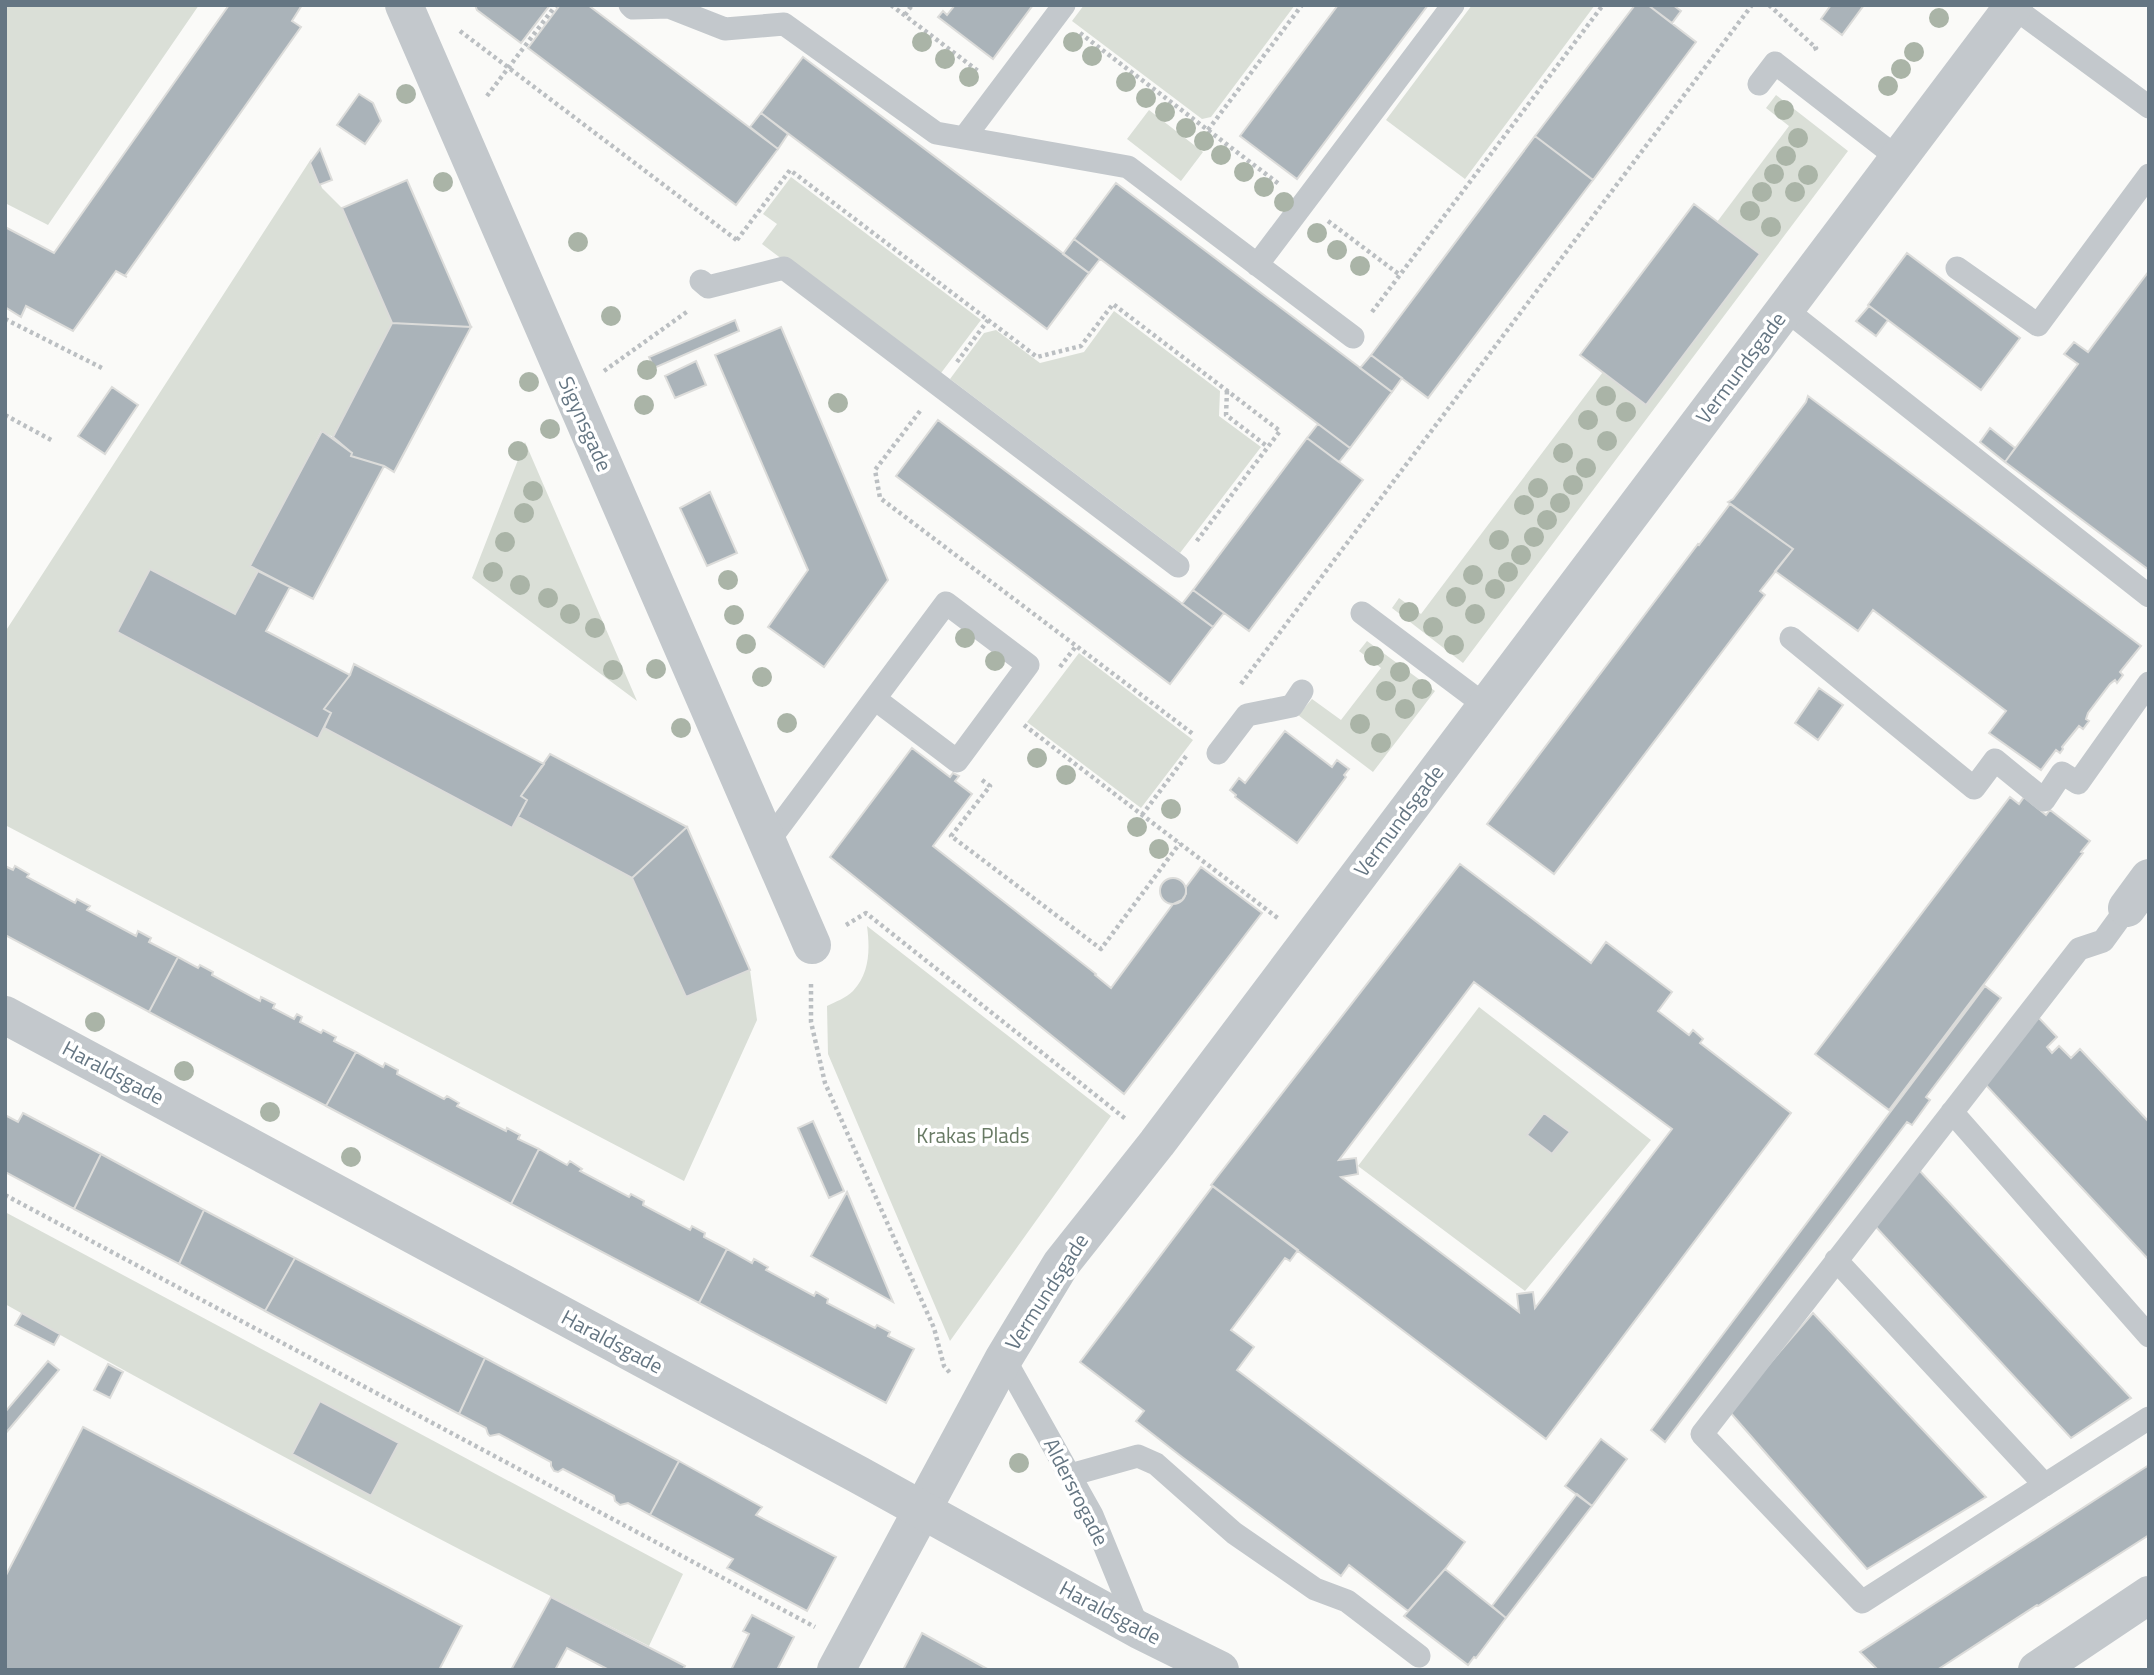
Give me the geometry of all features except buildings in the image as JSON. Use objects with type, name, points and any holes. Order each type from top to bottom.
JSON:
[{"type":"street","name":"Sigynsgade","points":[[404,5],[812,946]]},
{"type":"street","name":"Vermundsgade","points":[[843,1657],[1004,1358],[1061,1264],[1157,1143],[2014,6]]},
{"type":"street","name":"Haraldsgade","points":[[5,1015],[923,1510],[1139,1630],[1220,1670]]},
{"type":"street","points":[[2037,1670],[2149,1595]]},
{"type":"lane","points":[[630,5],[633,8],[670,6],[725,29],[784,24],[936,132],[1128,167],[1353,337]]},
{"type":"lane","points":[[1257,265],[1452,5]]},
{"type":"lane","points":[[2014,6],[2149,107]]},
{"type":"lane","points":[[964,138],[1060,10]]},
{"type":"lane","points":[[1759,83],[1775,63],[1899,159]]},
{"type":"lane","points":[[1957,268],[2038,325],[2149,175]]},
{"type":"lane","points":[[701,281],[708,287],[784,268],[1178,566]]},
{"type":"lane","points":[[1785,309],[2149,596]]},
{"type":"lane","points":[[767,843],[874,699],[946,603],[1028,665],[957,761],[874,699]]},
{"type":"lane","points":[[1362,613],[1486,706]]},
{"type":"lane","points":[[1791,638],[1974,788],[1995,760],[2044,800],[2062,773],[2078,783],[2149,683]]},
{"type":"lane","points":[[1218,753],[1247,715],[1292,706],[1302,691]]},
{"type":"lane","points":[[2138,893],[2103,941],[2079,949],[1702,1434],[1862,1602],[2149,1418]]},
{"type":"lane","points":[[1952,1112],[2149,1336]]},
{"type":"lane","points":[[1836,1260],[2045,1485]]},
{"type":"lane","name":"Aldersrogade","points":[[1004,1358],[1092,1515],[1139,1630]]},
{"type":"lane","points":[[1070,1475],[1138,1456],[1156,1464],[1234,1534],[1315,1589],[1347,1601],[1419,1656]]},
{"type":"path","points":[[459,133],[556,5]]},
{"type":"path","points":[[891,5],[1001,88]]},
{"type":"path","points":[[905,15],[912,5]]},
{"type":"path","points":[[1208,130],[1302,5]]},
{"type":"path","points":[[1353,337],[1603,5]]},
{"type":"path","points":[[1233,694],[1752,5]]},
{"type":"path","points":[[1060,10],[1208,130],[1400,275]]},
{"type":"path","points":[[457,29],[775,270]]},
{"type":"path","points":[[737,240],[790,170],[1037,357],[1081,346],[1113,304],[1280,430],[1178,566]]},
{"type":"path","points":[[572,394],[731,281]]},
{"type":"path","points":[[5,319],[102,368]]},
{"type":"path","points":[[955,366],[988,320]]},
{"type":"path","points":[[939,385],[875,470],[880,498],[1218,753]]},
{"type":"path","points":[[1227,390],[1226,415],[1268,447]]},
{"type":"path","points":[[5,415],[53,441]]},
{"type":"path","points":[[998,706],[1309,941]]},
{"type":"path","points":[[1142,815],[1199,739]]},
{"type":"path","points":[[957,761],[990,786],[951,836],[1101,949],[1180,844]]},
{"type":"path","points":[[979,1407],[944,1366],[934,1328],[825,1083],[811,1023],[812,946],[866,914],[1157,1143]]},
{"type":"path","points":[[5,1195],[843,1657]]},
{"type":"green space","points":[[5,5],[199,5],[48,225],[5,203]]},
{"type":"green space","points":[[1084,5],[1295,5],[1211,117],[1202,119],[1072,21]]},
{"type":"green space","points":[[1472,5],[1595,5],[1465,179],[1386,120]]},
{"type":"green space","points":[[1776,95],[1848,151],[1463,663],[1392,608],[1399,598],[1421,614],[1603,372],[1646,405],[1657,391],[1591,341],[1684,217],[1750,266],[1759,255],[1717,222],[1789,126],[1766,108]]},
{"type":"green space","points":[[1149,110],[1203,152],[1181,181],[1127,139]]},
{"type":"green space","points":[[311,159],[322,188],[342,208],[392,323],[333,437],[321,431],[251,566],[258,571],[235,614],[318,738],[324,728],[512,828],[518,817],[632,878],[686,997],[750,970],[757,1020],[684,1181],[5,825],[5,632]]},
{"type":"green space","points":[[791,177],[981,320],[938,377],[762,244],[777,224],[763,214]]},
{"type":"green space","points":[[1114,311],[1220,391],[1219,416],[1261,447],[1180,553],[950,379],[984,333],[996,330],[1040,363],[1084,352]]},
{"type":"green space","points":[[525,442],[637,701],[472,578]]},
{"type":"green space","points":[[1367,641],[1435,691],[1373,772],[1298,715],[1312,699],[1341,720],[1381,668],[1359,651]]},
{"type":"green space","points":[[1079,653],[1193,740],[1141,808],[1027,722]]},
{"type":"green space","name":"Krakas Plads","points":[[867,926],[1111,1116],[950,1341],[828,1054],[827,1006],[850,993],[863,976],[868,952]]},
{"type":"green space","points":[[1479,1007],[1651,1140],[1525,1291],[1358,1166]]},
{"type":"green space","points":[[5,1212],[683,1574],[649,1646],[325,1479],[5,1304]]}]
